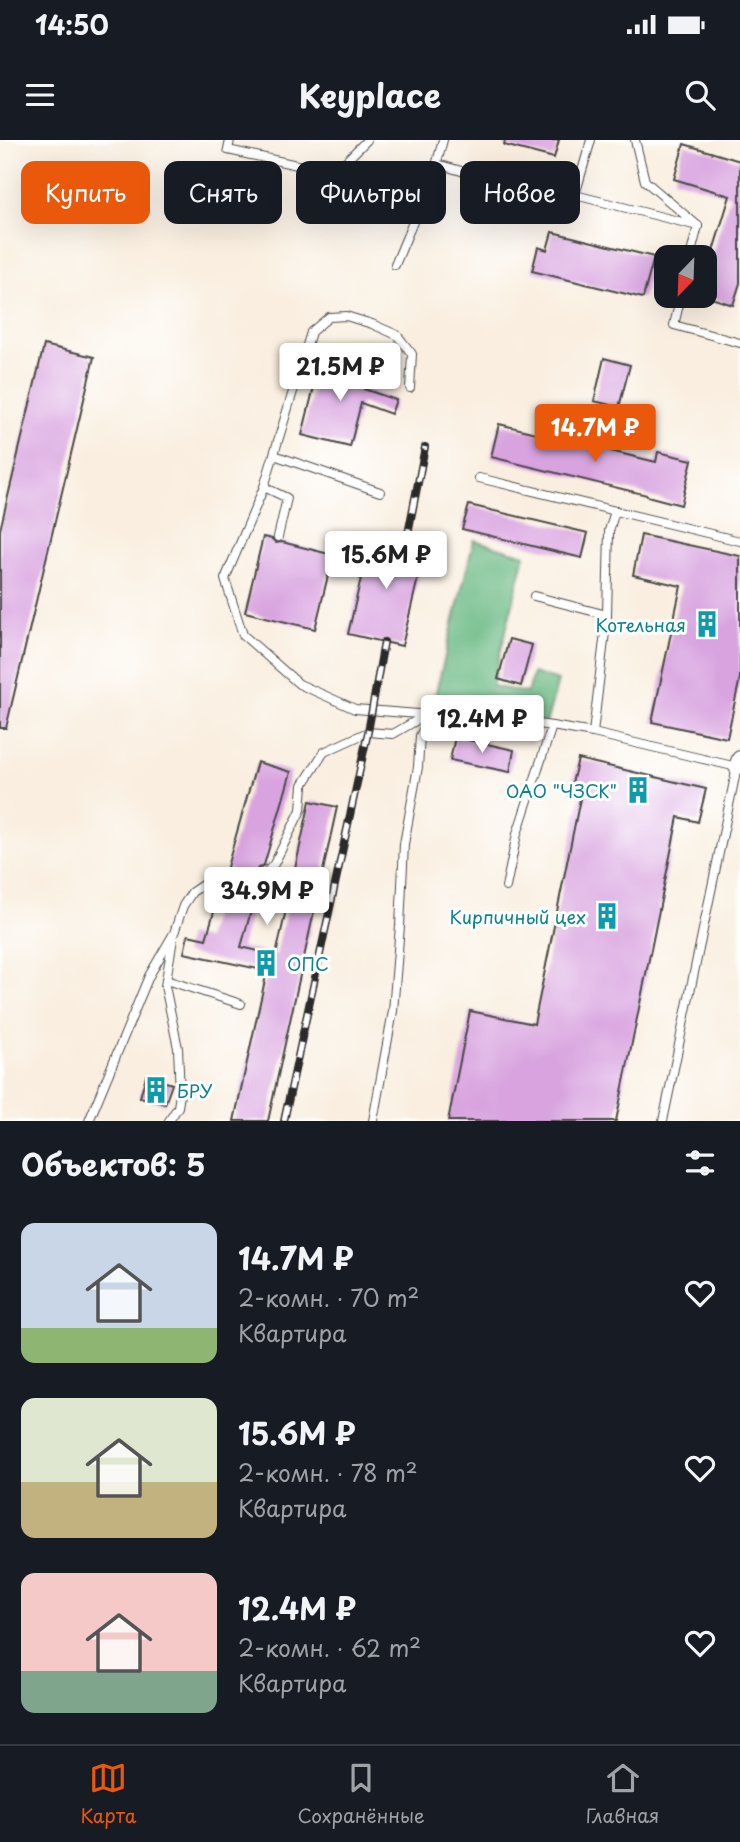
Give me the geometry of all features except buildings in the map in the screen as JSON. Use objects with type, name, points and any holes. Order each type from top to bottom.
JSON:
[{"type":"lane","points":[[230,140],[228,150],[334,173],[367,140]]},
{"type":"lane","points":[[438,161],[443,140]]},
{"type":"lane","points":[[580,178],[591,140]]},
{"type":"lane","points":[[635,140],[645,181],[698,226]]},
{"type":"lane","points":[[580,196],[698,226]]},
{"type":"lane","points":[[395,265],[412,224]]},
{"type":"lane","points":[[694,245],[698,226]]},
{"type":"lane","points":[[678,308],[674,325],[740,343]]},
{"type":"lane","points":[[410,388],[412,354],[397,335],[346,316],[329,317],[312,332],[264,487],[225,579],[243,635],[299,684],[355,709],[427,714],[460,713],[593,733],[738,763],[663,1121]]},
{"type":"lane","points":[[274,455],[380,492]]},
{"type":"lane","points":[[479,478],[740,541]]},
{"type":"lane","points":[[264,487],[287,498],[278,537]]},
{"type":"lane","points":[[593,733],[607,615],[609,531],[615,511]]},
{"type":"lane","points":[[534,596],[607,615]]},
{"type":"lane","points":[[373,1121],[393,1010],[404,844],[418,767],[420,736],[433,720],[460,713]]},
{"type":"lane","points":[[262,873],[265,874],[274,864],[301,810],[303,785],[324,752],[368,732],[393,734],[427,714]]},
{"type":"lane","points":[[506,887],[517,834],[552,726]]},
{"type":"lane","points":[[169,1121],[178,1107],[180,1094],[178,1048],[165,986],[174,933],[183,906],[192,892],[225,873]]},
{"type":"lane","points":[[89,1121],[149,976],[174,933]]},
{"type":"lane","points":[[166,980],[241,1004]]},
{"type":"green space","points":[[474,540],[525,555],[492,686],[527,693],[533,673],[558,681],[546,723],[435,696]]},
{"type":"railway","points":[[406,544],[425,447]]},
{"type":"railway","points":[[284,1121],[368,732],[384,642]]},
{"type":"place","name":"Котельная","points":[[707,624]]},
{"type":"place","name":"ОАО \"ЧЗСК\"","points":[[638,790]]},
{"type":"place","name":"Кирпичный цех","points":[[607,916]]},
{"type":"place","name":"ОПС","points":[[266,963]]},
{"type":"place","name":"БРУ","points":[[156,1090]]}]
